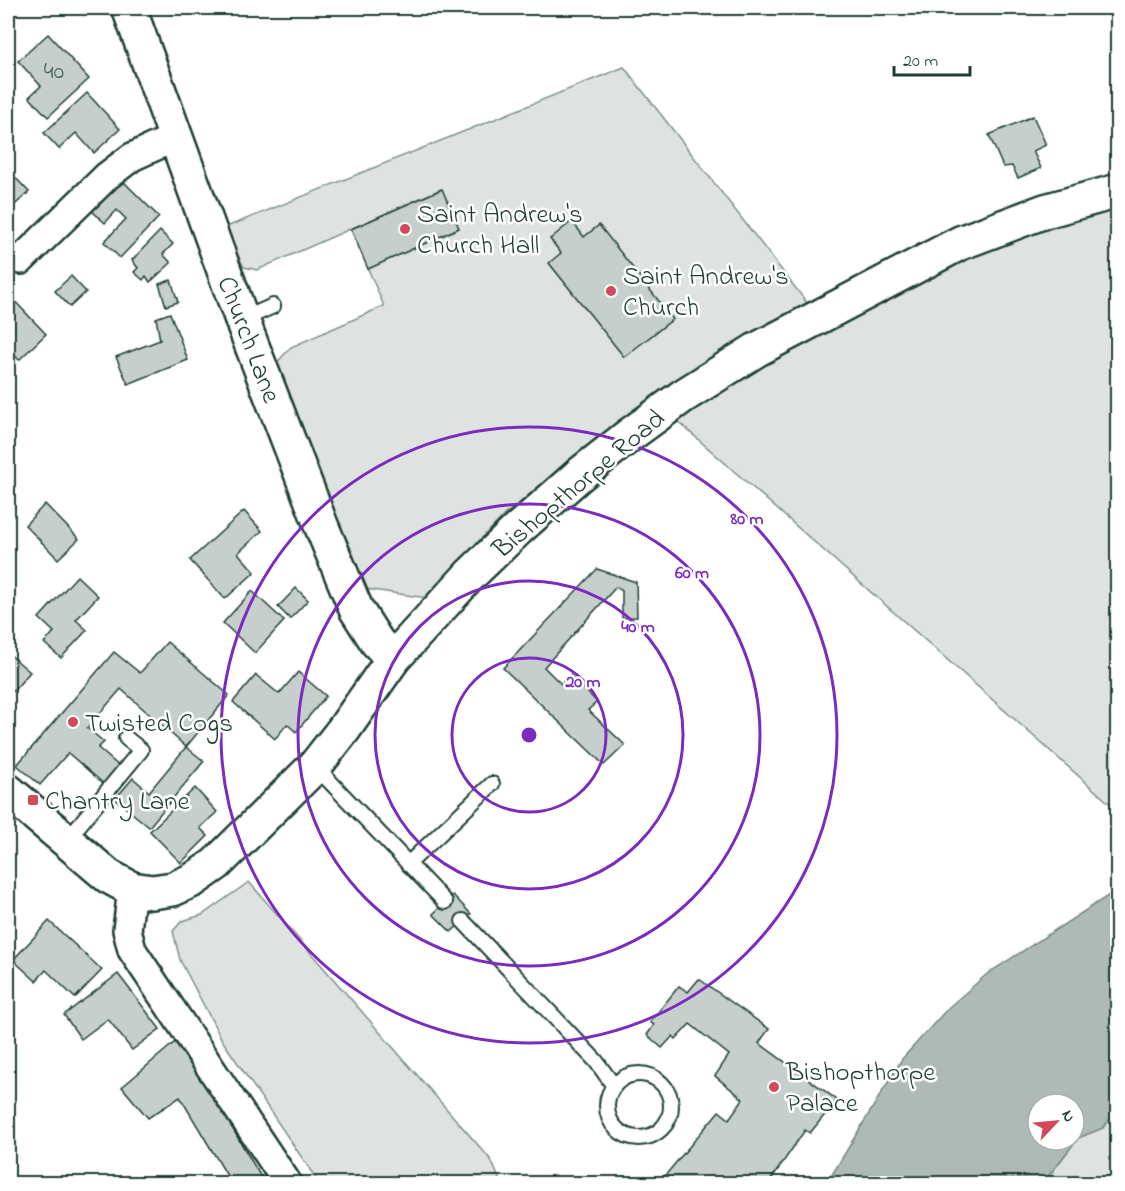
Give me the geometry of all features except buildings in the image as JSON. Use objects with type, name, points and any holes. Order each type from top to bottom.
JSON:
[{"type":"street","name":"Church Lane","points":[[129,8],[242,320],[321,525],[356,609],[377,642],[393,659]]},
{"type":"street","points":[[21,260],[107,176],[132,157],[176,137]]},
{"type":"street","name":"Bishopthorpe Road","points":[[132,889],[152,892],[173,890],[216,864],[315,766],[393,659],[470,575],[518,529],[605,454],[692,390],[756,350],[960,243],[1045,211],[1118,191]]},
{"type":"street","points":[[11,801],[66,841],[108,876],[132,889],[128,930],[132,950],[288,1184]]},
{"type":"lane","points":[[242,320],[273,306]]},
{"type":"lane","points":[[66,841],[141,750],[126,738]]},
{"type":"lane","points":[[315,766],[446,902]]},
{"type":"lane","points":[[408,864],[492,784]]},
{"type":"lane","points":[[463,921],[596,1061],[614,1086]]},
{"type":"lane","points":[[642,1074],[660,1082],[667,1090],[671,1100],[668,1120],[662,1129],[653,1136],[642,1139],[631,1138],[613,1126],[608,1117],[607,1106],[614,1086],[631,1075],[642,1074]]},
{"type":"shaded area","points":[[624,67],[808,304],[728,348],[505,514],[427,598],[366,589],[272,368],[291,347],[384,306],[368,269],[459,228],[441,189],[257,270],[244,267],[224,228]]},
{"type":"shaded area","points":[[1117,199],[1117,810],[673,417],[764,356],[963,250]]},
{"type":"shaded area","points":[[249,882],[491,1160],[501,1183],[319,1183],[222,1040],[180,960],[173,931],[182,921],[202,915]]},
{"type":"shaded area","points":[[1117,890],[1117,1110],[1103,1128],[1086,1135],[1086,1092],[1026,1092],[1026,1152],[1067,1152],[1043,1183],[827,1183],[902,1059],[949,1007],[987,974]]},
{"type":"shaded area","points":[[1117,1110],[1117,1183],[1043,1184],[1067,1152],[1086,1152],[1086,1135],[1103,1128]]},
{"type":"place","name":"Saint Andrew's Church Hall","points":[[405,229]]},
{"type":"place","name":"Saint Andrew's Church","points":[[611,291]]},
{"type":"place","name":"Twisted Cogs","points":[[73,722]]},
{"type":"place","name":"Chantry Lane","points":[[33,800]]},
{"type":"place","name":"Bishopthorpe Palace","points":[[774,1087]]}]
